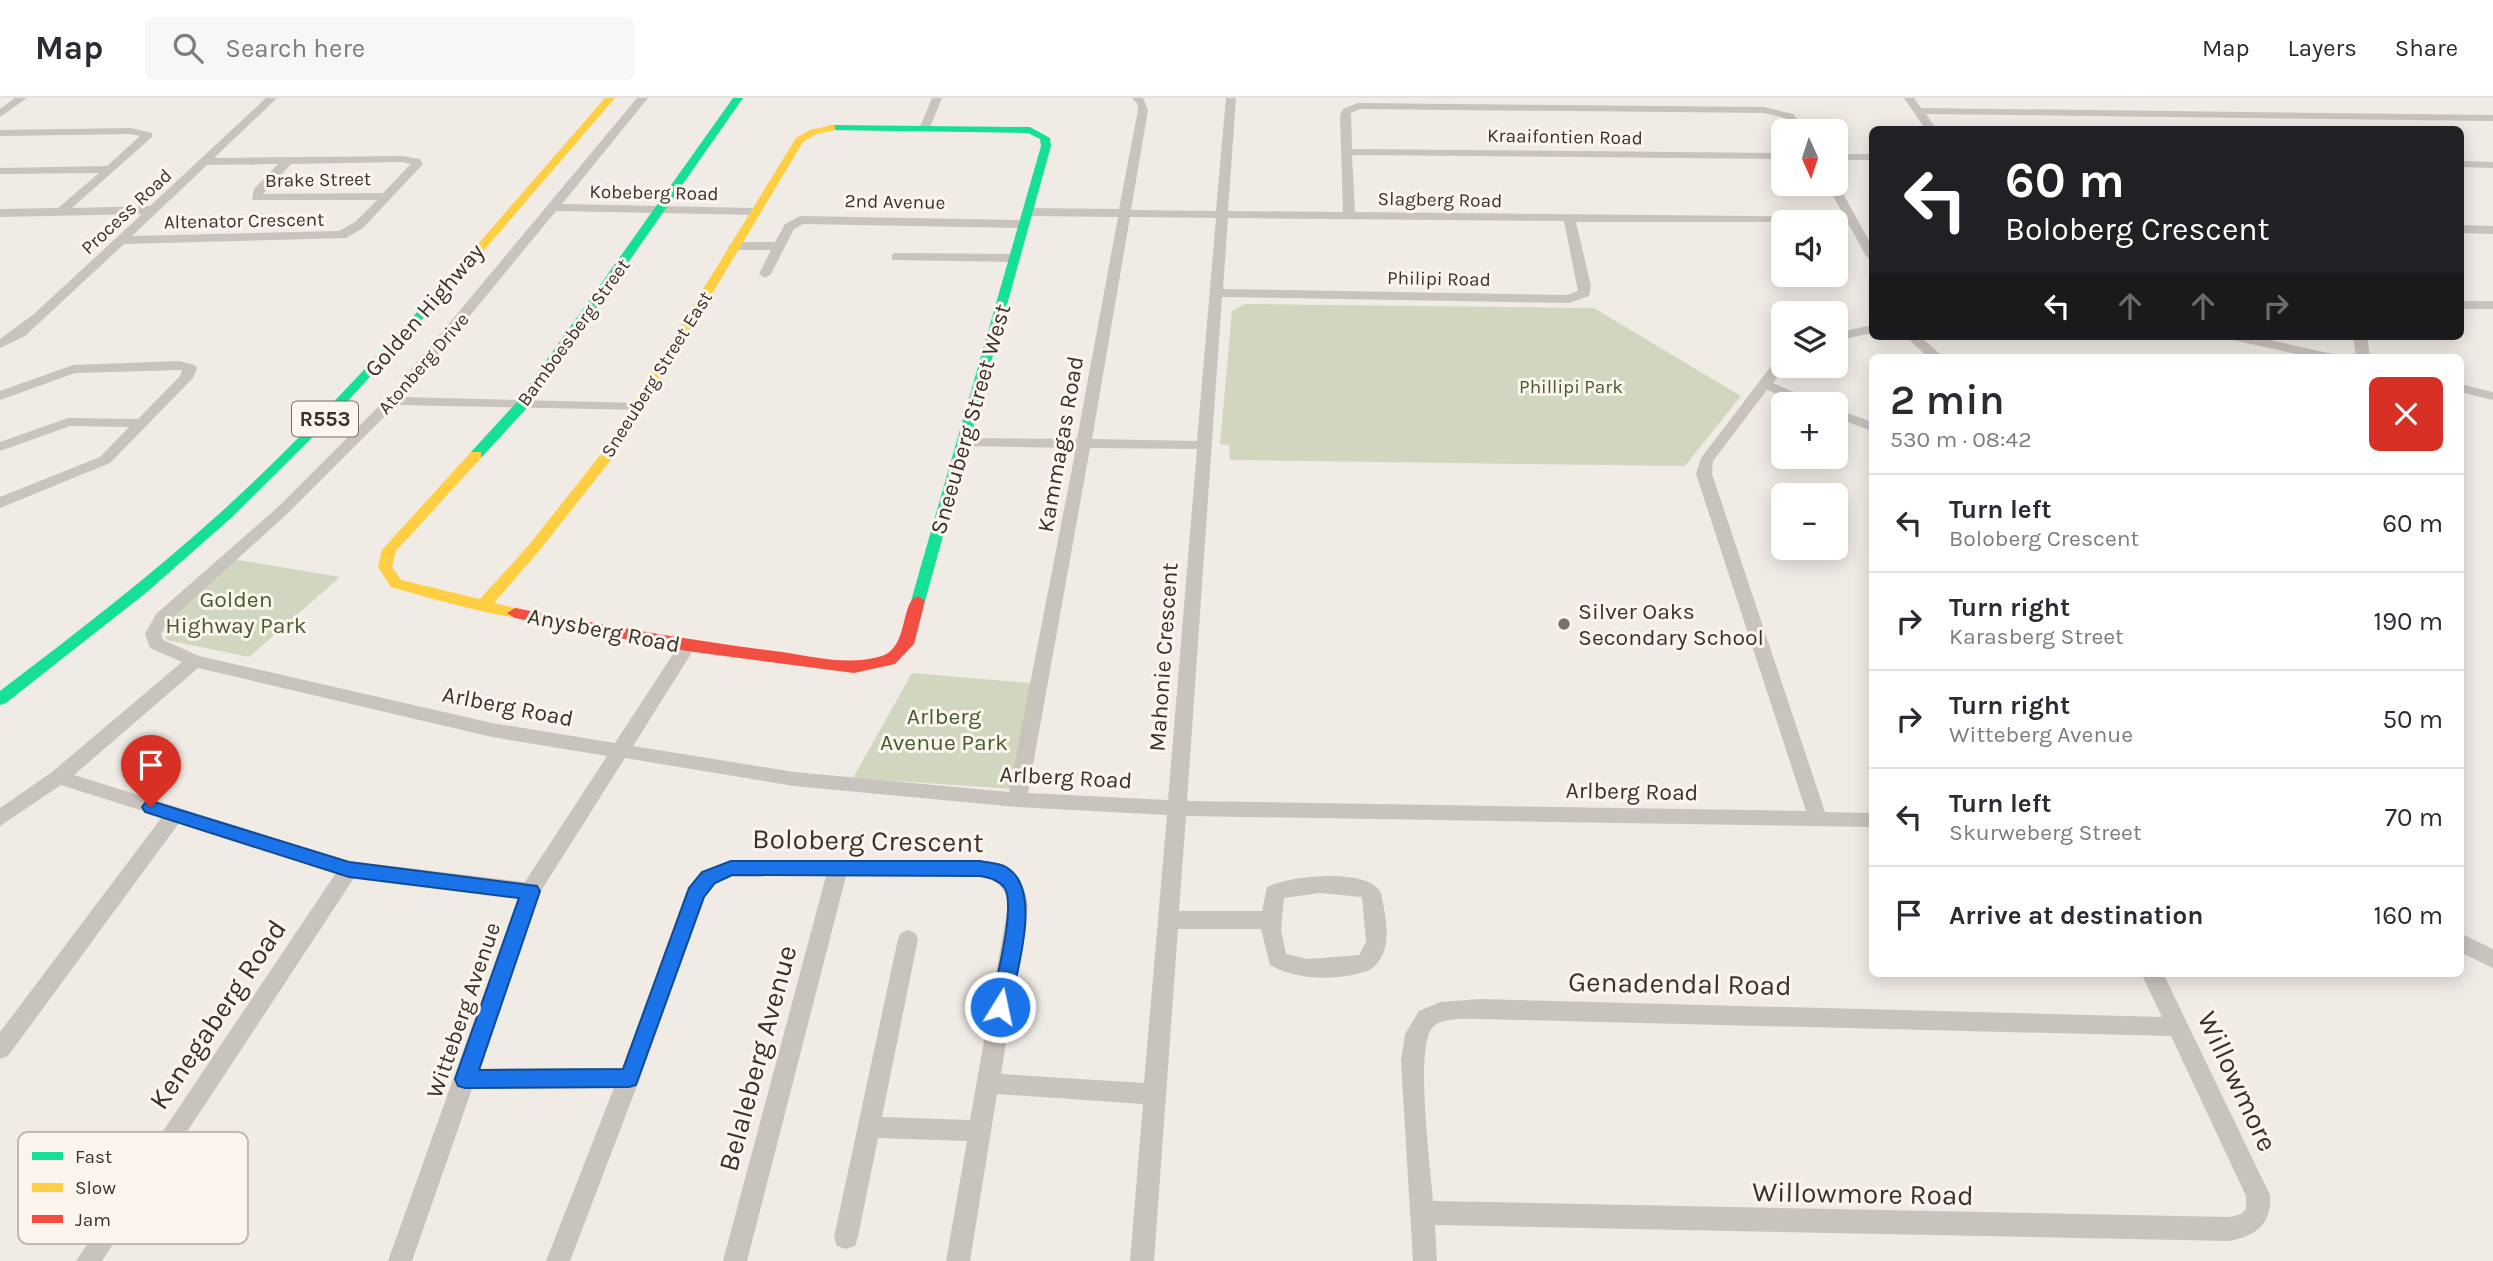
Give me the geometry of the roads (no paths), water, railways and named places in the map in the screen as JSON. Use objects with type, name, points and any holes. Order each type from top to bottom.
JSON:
[{"type":"street","points":[[0,114],[22,98]]},
{"type":"street","name":"Process Road","points":[[0,344],[33,323],[272,98]]},
{"type":"street","name":"Golden Highway","points":[[21,662],[141,569],[290,433],[367,353],[592,98]]},
{"type":"street","name":"Golden Highway","points":[[0,699],[85,635],[188,550],[304,441],[390,351],[610,98]]},
{"type":"street","name":"Atonberg Drive","points":[[153,637],[162,618],[283,510],[392,401],[643,98]]},
{"type":"street","name":"Bamboesberg Street","points":[[389,550],[521,406],[738,98]]},
{"type":"street","points":[[925,127],[937,98]]},
{"type":"street","name":"Kammagas Road","points":[[1017,800],[1143,110],[1142,102],[1137,98]]},
{"type":"street","name":"Mahonie Crescent","points":[[1142,1261],[1214,292],[1231,98]]},
{"type":"street","points":[[1909,98],[1929,126]]},
{"type":"street","points":[[1349,215],[1345,115],[1354,107],[1737,109],[1783,113],[1794,119]]},
{"type":"street","points":[[1919,111],[2031,117],[2493,118]]},
{"type":"street","points":[[2477,117],[2493,130]]},
{"type":"street","name":"Sneeuberg Street East","points":[[483,606],[534,548],[611,451],[799,140],[813,132],[843,127],[925,127]]},
{"type":"street","name":"Sneeuberg Street West","points":[[854,667],[884,663],[896,657],[906,644],[1046,146],[1043,136],[1018,129],[925,127]]},
{"type":"street","points":[[0,133],[131,131],[148,135],[62,211]]},
{"type":"street","name":"Kraaifontien Road","points":[[1346,152],[1771,156]]},
{"type":"street","points":[[1848,157],[1869,157]]},
{"type":"street","name":"Altenator Crescent","points":[[121,240],[338,236],[356,228],[415,168],[416,161],[204,162]]},
{"type":"street","name":"Brake Street","points":[[287,162],[258,191],[256,198],[387,196]]},
{"type":"street","points":[[2464,164],[2493,165]]},
{"type":"street","points":[[0,171],[109,169]]},
{"type":"street","points":[[1839,196],[1869,250]]},
{"type":"street","name":"Kobeberg Road","points":[[553,207],[754,212]]},
{"type":"street","points":[[0,213],[151,211]]},
{"type":"street","name":"Slagberg Road","points":[[1026,218],[1125,213],[1853,221]]},
{"type":"street","name":"2nd Avenue","points":[[765,274],[792,224],[804,219],[1026,218]]},
{"type":"street","name":"Philipi Road","points":[[1214,292],[1558,300],[1580,297],[1584,293],[1584,286],[1569,218]]},
{"type":"street","points":[[2464,229],[2493,230]]},
{"type":"street","points":[[734,246],[779,246]]},
{"type":"street","points":[[896,257],[1014,258]]},
{"type":"street","points":[[2464,305],[2493,306]]},
{"type":"street","points":[[1848,335],[1869,331]]},
{"type":"street","points":[[1917,340],[1933,354]]},
{"type":"street","points":[[2252,340],[2315,354]]},
{"type":"street","points":[[0,396],[73,369],[189,366],[190,370],[186,378],[105,460],[0,503]]},
{"type":"street","points":[[1771,375],[1706,461],[1704,474],[1818,819]]},
{"type":"street","points":[[1764,384],[1784,392]]},
{"type":"street","points":[[2464,389],[2493,396]]},
{"type":"street","points":[[392,401],[638,407]]},
{"type":"street","points":[[1848,418],[1869,426]]},
{"type":"street","points":[[0,447],[62,423],[141,423]]},
{"type":"street","points":[[963,442],[1204,445]]},
{"type":"street","name":"Anysberg Road","points":[[389,550],[385,568],[396,584],[483,606],[558,623],[687,646],[854,667]]},
{"type":"street","name":"Arlberg Road","points":[[153,637],[158,646],[195,661],[492,730],[794,779],[1017,800],[1176,808],[1869,820]]},
{"type":"street","name":"Witteberg Avenue","points":[[400,1261],[530,891],[617,751],[687,646]]},
{"type":"street","points":[[0,818],[59,777],[195,661]]},
{"type":"street","points":[[59,777],[349,869],[530,891]]},
{"type":"street","points":[[0,1049],[174,815]]},
{"type":"street","name":"Boloberg Crescent","points":[[558,1261],[629,1078],[680,930],[701,884],[713,875],[731,868],[980,869],[1000,873],[1014,886],[1018,906],[958,1261]]},
{"type":"street","name":"Kenegaberg Road","points":[[174,1132],[349,869]]},
{"type":"street","name":"Belaleberg Avenue","points":[[735,1261],[838,870]]},
{"type":"street","points":[[1320,885],[1362,887],[1372,897],[1377,950],[1372,959],[1363,964],[1318,967],[1288,964],[1277,959],[1271,920],[1273,897],[1280,888],[1320,885]]},
{"type":"street","points":[[1168,920],[1271,920]]},
{"type":"street","points":[[846,1237],[908,939]]},
{"type":"street","points":[[2464,944],[2493,959]]},
{"type":"street","name":"Willowmore","points":[[2154,977],[2250,1178]]},
{"type":"street","name":"Genadendal Road","points":[[1425,1261],[1413,1045],[1421,1025],[1440,1012],[1480,1009],[1580,1010],[2180,1027]]},
{"type":"street","points":[[465,1079],[629,1078]]},
{"type":"street","points":[[987,1083],[1153,1094]]},
{"type":"street","points":[[869,1127],[979,1131]]},
{"type":"street","name":"Willowmore Road","points":[[1423,1213],[2229,1229],[2252,1223],[2258,1215],[2258,1195],[2250,1178]]},
{"type":"street","name":"Kenegaberg Road","points":[[88,1261],[99,1244]]},
{"type":"place","name":"Silver Oaks Secondary School","points":[[1564,624]]},
{"type":"park label","name":"Phillipi Park","points":[[1571,386]]},
{"type":"park label","name":"Golden Highway Park","points":[[236,612]]},
{"type":"park label","name":"Arlberg Avenue Park","points":[[944,729]]}]
